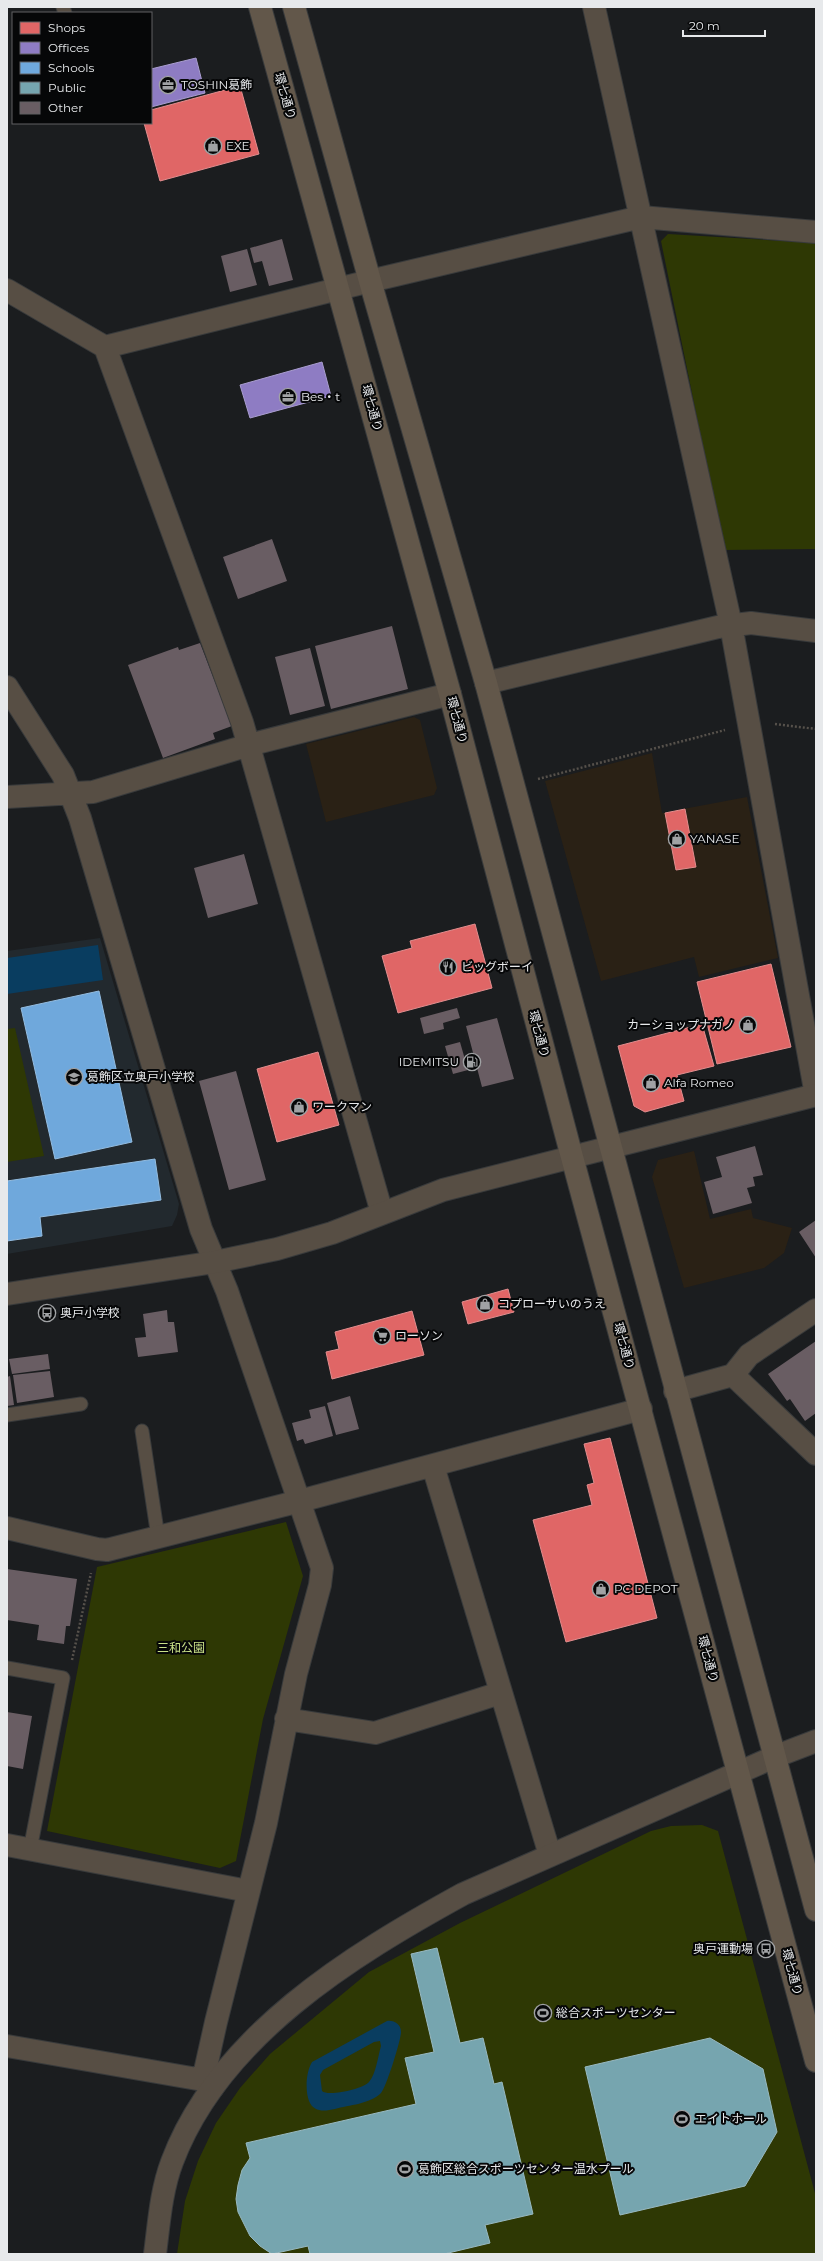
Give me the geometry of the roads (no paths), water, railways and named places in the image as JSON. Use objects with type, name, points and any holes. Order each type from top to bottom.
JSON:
[{"type":"main road","name":"環七通り","points":[[260,7],[450,694],[572,1156],[816,2061]]},
{"type":"main road","points":[[294,7],[370,281],[486,683],[675,1391],[816,1910]]},
{"type":"street","points":[[7,1294],[215,1262],[277,1249],[332,1232],[443,1190],[816,1095],[731,625],[594,7]]},
{"type":"street","points":[[105,347],[370,281],[641,217],[816,232]]},
{"type":"street","points":[[7,290],[105,347],[249,745],[382,1213]]},
{"type":"street","points":[[486,683],[731,625],[751,623],[816,631]]},
{"type":"street","points":[[7,687],[63,775],[71,794],[106,900],[201,1229],[227,1291],[322,1568],[320,1585],[286,1718],[266,1823],[248,1891],[208,2083],[172,2162],[162,2204],[155,2254]]},
{"type":"street","points":[[7,797],[94,792],[249,745],[450,694]]},
{"type":"street","points":[[675,1391],[732,1375],[748,1355],[816,1310]]},
{"type":"street","points":[[732,1375],[816,1454]]},
{"type":"street","points":[[7,1528],[96,1549],[107,1550],[433,1466],[641,1409]]},
{"type":"street","points":[[433,1466],[500,1694],[550,1855]]},
{"type":"street","points":[[286,1718],[375,1733],[500,1694]]},
{"type":"street","points":[[208,2083],[258,2035],[312,1990],[370,1949],[416,1920],[464,1894],[550,1855],[774,1757],[816,1741]]},
{"type":"street","points":[[7,1845],[248,1891]]},
{"type":"street","points":[[7,2046],[208,2083]]},
{"type":"lane","points":[[7,1415],[81,1404]]},
{"type":"lane","points":[[142,1431],[158,1537]]},
{"type":"lane","points":[[7,1668],[63,1678],[30,1850]]},
{"type":"water","points":[[98,945],[103,980],[7,994],[7,958]]},
{"type":"water","points":[[387,2021],[395,2022],[401,2029],[399,2044],[386,2082],[381,2093],[371,2100],[335,2109],[320,2110],[314,2108],[309,2101],[307,2086],[308,2071],[312,2062]],"holes":[[[380,2041],[381,2046],[375,2070],[371,2079],[366,2085],[353,2090],[338,2093],[325,2093],[322,2091],[320,2075],[323,2070],[374,2042]]]},
{"type":"place","name":"TOSHIN葛飾","points":[[168,85]]},
{"type":"place","name":"EXE","points":[[213,146]]},
{"type":"place","name":"Bes・t","points":[[288,397]]},
{"type":"place","name":"YANASE","points":[[677,839]]},
{"type":"place","name":"ビッグボーイ","points":[[448,967]]},
{"type":"place","name":"カーショップナガノ","points":[[748,1025]]},
{"type":"place","name":"IDEMITSU","points":[[472,1062]]},
{"type":"place","name":"葛飾区立奥戸小学校","points":[[74,1077]]},
{"type":"place","name":"Alfa Romeo","points":[[651,1083]]},
{"type":"place","name":"ワークマン","points":[[299,1107]]},
{"type":"place","name":"コプローサいのうえ","points":[[485,1304]]},
{"type":"place","name":"奥戸小学校","points":[[47,1313]]},
{"type":"place","name":"ローソン","points":[[382,1336]]},
{"type":"place","name":"PC DEPOT","points":[[601,1589]]},
{"type":"place","name":"奥戸運動場","points":[[766,1949]]},
{"type":"place","name":"総合スポーツセンター","points":[[543,2013]]},
{"type":"place","name":"エイトホール","points":[[682,2119]]},
{"type":"place","name":"葛飾区総合スポーツセンター温水プール","points":[[405,2169]]},
{"type":"park label","name":"三和公園","points":[[181,1648]]}]
